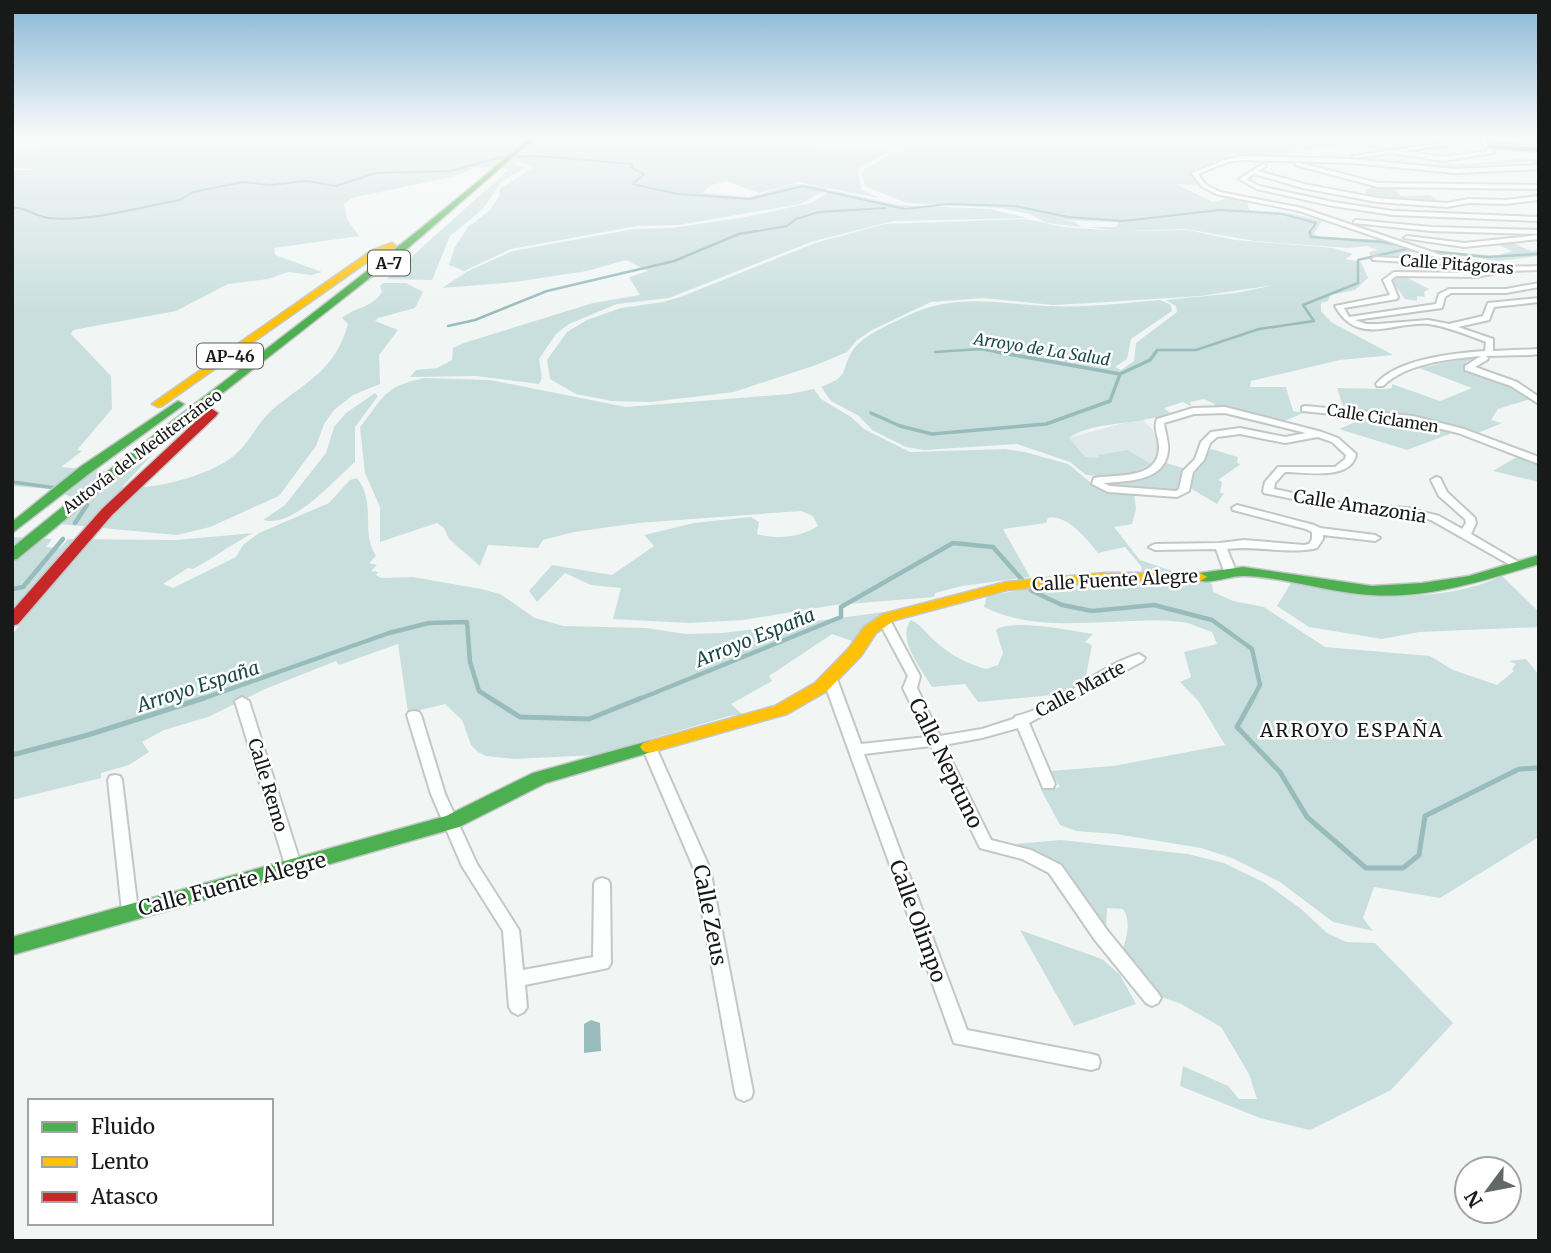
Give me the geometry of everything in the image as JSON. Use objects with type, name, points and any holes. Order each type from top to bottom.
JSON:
[{"type":"main road","name":"Autovía del Mediterráneo","points":[[12,529],[85,470],[285,328],[457,195]]},
{"type":"main road","name":"Autovía del Mediterráneo","points":[[12,556],[111,472],[273,353],[401,253],[463,195]]},
{"type":"main road","name":"AP-46","points":[[12,510],[67,468],[374,253],[392,246]]},
{"type":"main road","name":"AP-46","points":[[13,620],[74,548],[131,488],[192,430],[264,368],[273,353]]},
{"type":"main road","name":"Calle Fuente Alegre","points":[[12,946],[452,822],[540,778],[781,710],[830,679],[855,652],[870,630],[884,620],[1006,586],[1105,577],[1189,579],[1230,571],[1372,591],[1422,588],[1471,580],[1539,559]]},
{"type":"street","points":[[1232,195],[1285,205],[1443,258],[1491,267]]},
{"type":"street","points":[[1299,195],[1332,204],[1393,213],[1539,219]]},
{"type":"street","points":[[1353,195],[1447,205],[1468,201],[1506,202],[1539,198]]},
{"type":"street","points":[[1505,219],[1539,213]]},
{"type":"street","points":[[1331,219],[1432,229],[1539,235]]},
{"type":"street","points":[[1372,232],[1464,245],[1539,235]]},
{"type":"street","name":"Calle Pitágoras","points":[[1375,259],[1506,269],[1539,268]]},
{"type":"street","points":[[1506,269],[1476,275],[1389,275],[1387,280],[1395,293],[1394,297],[1339,306],[1349,319],[1372,327],[1412,321],[1449,326],[1490,341],[1489,353],[1468,368],[1514,384],[1539,401]]},
{"type":"street","points":[[1349,319],[1439,306],[1442,296],[1449,291],[1506,291],[1539,285]]},
{"type":"street","points":[[1449,326],[1486,318],[1491,305],[1539,300]]},
{"type":"street","points":[[1380,384],[1395,372],[1489,353],[1539,351]]},
{"type":"street","name":"Calle Ciclamen","points":[[1305,409],[1413,419],[1461,431],[1539,461]]},
{"type":"street","name":"Calle Amazonia","points":[[1319,434],[1285,440],[1240,431],[1214,434],[1206,442],[1199,460],[1188,471],[1184,491],[1177,495],[1108,489],[1097,484],[1098,480],[1151,472],[1159,465],[1164,453],[1160,422],[1193,411],[1225,410],[1319,434],[1342,444],[1351,454],[1350,460],[1337,470],[1282,469],[1270,482],[1268,491],[1346,507],[1408,511],[1435,518],[1516,565]]},
{"type":"street","name":"Calle Amazonia","points":[[1436,480],[1443,494],[1469,518],[1471,523],[1465,534]]},
{"type":"street","points":[[1237,508],[1317,531],[1375,538]]},
{"type":"street","points":[[1155,547],[1220,547],[1244,543],[1304,548],[1313,545],[1318,539],[1317,531]]},
{"type":"street","points":[[1220,547],[1230,571]]},
{"type":"street","name":"Calle Neptuno","points":[[884,620],[914,676],[911,688],[985,844],[1026,854],[1055,869],[1101,935],[1152,998]]},
{"type":"street","name":"Calle Marte","points":[[855,750],[1001,729],[1139,659]]},
{"type":"street","name":"Calle Olimpo","points":[[830,679],[960,1037],[1091,1062]]},
{"type":"street","name":"Calle Remo","points":[[242,701],[294,868]]},
{"type":"street","points":[[414,715],[438,794],[470,866],[511,930],[518,1007]]},
{"type":"street","name":"Calle Marte","points":[[1021,719],[1048,784]]},
{"type":"street","name":"Calle Zeus","points":[[649,747],[702,869],[744,1091]]},
{"type":"street","points":[[115,780],[130,911]]},
{"type":"street","points":[[516,979],[602,963],[602,884]]},
{"type":"shaded area","points":[[12,195],[364,195],[352,198],[344,204],[347,219],[359,236],[274,248],[275,255],[322,272],[311,275],[288,272],[268,279],[228,284],[176,311],[73,330],[71,334],[111,376],[112,409],[77,450],[82,451],[61,467],[126,473],[152,455],[122,487],[135,488],[183,480],[214,468],[238,452],[267,415],[327,364],[342,340],[348,324],[342,318],[378,297],[383,283],[406,283],[423,292],[415,308],[375,321],[398,330],[379,355],[380,384],[353,395],[334,410],[324,424],[316,446],[279,496],[210,527],[177,535],[59,524],[72,497],[50,489],[12,486]]},
{"type":"shaded area","points":[[480,195],[492,195],[483,209],[450,236],[432,280],[387,279]]},
{"type":"shaded area","points":[[816,195],[801,204],[678,225],[637,226],[511,249],[464,271],[449,265],[455,247],[468,227],[490,210],[499,197]]},
{"type":"shaded area","points":[[823,195],[856,195],[898,205],[990,209],[1027,218],[893,221],[811,242],[669,298],[617,304],[569,324],[556,334],[539,359],[542,378],[539,384],[476,376],[410,377],[416,370],[437,368],[452,360],[453,348],[464,343],[593,303],[640,295],[629,277],[648,271],[626,260],[587,271],[515,282],[442,288],[468,271],[513,251],[634,229],[672,228],[746,217],[811,203]]},
{"type":"shaded area","points":[[888,195],[1200,195],[1213,202],[1228,198],[1247,201],[1249,210],[1289,213],[1322,221],[1314,233],[1318,237],[1387,240],[1419,251],[1399,254],[1406,259],[1371,258],[1369,252],[1378,250],[1367,246],[1348,248],[1254,241],[1186,229],[1120,231],[1188,230],[1235,240],[1333,248],[1353,254],[1345,259],[1361,262],[1368,278],[1355,290],[1330,295],[1328,301],[1321,303],[1321,311],[1331,322],[1393,355],[1340,360],[1251,381],[1250,387],[1286,387],[1293,411],[1303,413],[1282,422],[1216,407],[1204,399],[1190,402],[1191,406],[1183,402],[1164,408],[1170,413],[1158,417],[1090,429],[1069,438],[1085,457],[1100,458],[1098,455],[1127,450],[1152,464],[1131,473],[1086,475],[1070,462],[1017,444],[924,450],[906,447],[872,430],[859,416],[831,401],[821,387],[841,376],[853,350],[871,334],[907,316],[943,304],[977,301],[1048,306],[1076,306],[1160,300],[1171,305],[1172,311],[1131,339],[1127,359],[1115,367],[1121,370],[1134,361],[1136,343],[1177,312],[1176,306],[1166,300],[1236,293],[1274,285],[1201,296],[1053,305],[983,298],[931,302],[872,330],[856,341],[847,352],[734,392],[651,402],[612,401],[576,394],[550,379],[547,360],[567,332],[587,320],[621,308],[683,296],[815,243],[885,224],[1025,219],[1064,227],[1118,231],[1089,227],[1116,227],[1119,222],[1058,220],[1075,222],[1081,227],[1047,223],[1030,214],[1001,208],[906,203]]},
{"type":"shaded area","points":[[1367,195],[1431,195],[1443,204],[1369,198]]},
{"type":"shaded area","points":[[1513,243],[1531,251],[1539,250],[1539,256],[1498,261],[1429,250],[1496,256],[1512,251],[1497,244]]},
{"type":"shaded area","points":[[1402,275],[1429,289],[1424,292],[1425,297],[1417,296],[1417,301],[1405,299],[1392,281]]},
{"type":"shaded area","points":[[1479,356],[1466,362],[1464,369],[1511,385],[1530,399],[1498,409],[1491,420],[1502,423],[1478,433],[1402,415],[1344,409],[1337,388],[1385,389],[1392,388],[1392,384],[1440,401],[1472,388],[1419,368]]},
{"type":"shaded area","points":[[424,378],[490,380],[626,407],[789,394],[814,389],[821,399],[851,417],[864,429],[910,452],[1005,449],[1025,452],[1068,464],[1096,487],[1134,493],[1136,509],[1132,524],[1114,527],[1140,560],[1181,574],[1142,574],[1141,566],[1125,547],[1098,553],[1069,524],[1048,518],[1046,523],[1003,529],[1030,577],[962,586],[935,593],[934,597],[835,605],[743,620],[689,623],[613,619],[621,588],[591,585],[565,573],[537,602],[529,591],[552,565],[612,575],[654,546],[644,535],[694,523],[751,517],[759,522],[757,534],[765,536],[797,535],[818,526],[813,516],[801,511],[638,523],[574,532],[543,540],[538,548],[488,545],[480,566],[449,539],[444,528],[437,523],[380,542],[380,507],[365,473],[360,427],[392,389]]},
{"type":"shaded area","points":[[375,393],[378,396],[355,427],[355,462],[325,491],[300,510],[275,521],[263,520],[285,505],[326,453],[334,427],[346,413]]},
{"type":"shaded area","points":[[1367,417],[1413,421],[1455,432],[1407,450],[1339,429]]},
{"type":"shaded area","points":[[1143,420],[1152,429],[1159,445],[1154,462],[1140,471],[1100,476],[1068,438]]},
{"type":"shaded area","points":[[1211,449],[1238,457],[1237,463],[1241,464],[1218,480],[1222,482],[1220,493],[1224,493],[1217,504],[1190,488],[1193,471]]},
{"type":"shaded area","points":[[1520,455],[1539,463],[1539,482],[1493,471]]},
{"type":"shaded area","points":[[1166,463],[1183,468],[1178,490],[1111,487],[1102,483],[1150,476]]},
{"type":"shaded area","points":[[357,478],[368,507],[369,537],[376,556],[369,563],[377,565],[371,571],[378,572],[376,575],[381,578],[413,577],[500,594],[535,618],[564,626],[646,628],[686,634],[723,633],[892,611],[881,617],[855,642],[832,634],[769,676],[772,681],[731,704],[743,715],[729,716],[596,755],[514,759],[486,756],[471,745],[462,720],[445,704],[408,713],[398,644],[339,665],[336,661],[265,689],[208,717],[164,730],[142,742],[149,752],[129,765],[101,773],[101,778],[12,800],[12,635],[24,619],[12,619],[12,537],[52,539],[46,547],[60,548],[68,539],[177,540],[253,533],[201,565],[188,568],[163,584],[173,588],[236,557],[243,545],[259,533],[329,503],[350,480]]},
{"type":"shaded area","points":[[1502,576],[1539,612],[1539,627],[1419,632],[1382,639],[1309,627],[1277,606],[1291,583],[1344,592],[1398,596],[1451,592]]},
{"type":"shaded area","points":[[1122,580],[1205,582],[1212,584],[1213,592],[1233,601],[1264,607],[1325,647],[1430,656],[1453,670],[1497,685],[1514,671],[1512,669],[1516,664],[1509,661],[1526,659],[1539,675],[1539,837],[1440,898],[1374,887],[1363,918],[1373,931],[1333,922],[1280,882],[1232,858],[1201,848],[1116,834],[1076,831],[1060,825],[1041,790],[1060,787],[1050,771],[1113,766],[1225,745],[1199,702],[1180,682],[1191,677],[1184,652],[1217,644],[1212,632],[1181,622],[1031,621],[984,607],[987,596],[1043,586]]},
{"type":"shaded area","points":[[911,620],[947,651],[986,669],[998,665],[1003,653],[996,630],[1004,627],[1043,626],[1093,634],[1085,642],[1092,645],[1086,676],[1095,679],[1057,699],[1052,695],[978,702],[965,684],[932,687],[908,645],[906,636]]},
{"type":"shaded area","points":[[1061,840],[1188,854],[1224,863],[1265,883],[1300,908],[1327,933],[1346,942],[1375,943],[1453,1023],[1391,1090],[1310,1130],[1260,1118],[1180,1086],[1183,1066],[1228,1086],[1239,1099],[1257,1099],[1249,1074],[1221,1027],[1181,1004],[1159,996],[1122,952],[1128,925],[1123,909],[1107,908],[1106,931],[1079,890],[1059,869],[1016,844]]},
{"type":"shaded area","points":[[1020,930],[1102,959],[1120,975],[1136,1004],[1074,1026]]},
{"type":"water","points":[[591,1020],[600,1023],[601,1051],[584,1053],[584,1024]]},
{"type":"waterway","points":[[12,208],[49,218],[82,218],[180,200],[187,195]]},
{"type":"waterway","points":[[699,195],[750,199],[764,195]]},
{"type":"waterway","points":[[845,195],[905,209],[949,204],[1015,206],[1068,217],[1123,221],[1220,210],[1282,214],[1316,223],[1310,231]]},
{"type":"waterway","points":[[746,233],[787,226],[796,219],[819,212],[886,208]]},
{"type":"waterway","points":[[448,326],[475,320],[547,291],[674,261],[739,234],[756,231]]},
{"type":"waterway","points":[[1310,231],[1311,237],[1383,242],[1407,247]]},
{"type":"waterway","name":"Arroyo de La Salud","points":[[1154,354],[1157,350],[1196,350],[1259,329],[1314,321],[1303,305],[1358,283],[1358,260],[1411,248]]},
{"type":"waterway","points":[[1430,251],[1487,257],[1539,254]]},
{"type":"waterway","name":"Arroyo de La Salud","points":[[935,352],[981,349],[1007,354]]},
{"type":"waterway","name":"Arroyo de La Salud","points":[[997,352],[1120,374]]},
{"type":"waterway","name":"Arroyo de La Salud","points":[[1120,374],[1150,360],[1156,352]]},
{"type":"waterway","points":[[871,413],[900,426],[932,434],[1046,424],[1110,401],[1120,374]]},
{"type":"waterway","name":"Arroyo España","points":[[12,482],[56,488]]},
{"type":"waterway","name":"Arroyo España","points":[[85,498],[87,505]]},
{"type":"waterway","name":"Arroyo España","points":[[75,523],[87,505]]},
{"type":"waterway","name":"Arroyo España","points":[[12,589],[23,587],[63,539]]},
{"type":"waterway","name":"Arroyo España","points":[[637,700],[841,617],[841,607],[953,543],[993,547],[1032,591],[1062,605],[1092,611],[1154,605],[1212,620],[1252,649],[1260,685],[1252,700]]},
{"type":"waterway","name":"Arroyo España","points":[[199,700],[389,633],[429,623],[467,622],[470,662],[479,691],[493,700]]},
{"type":"waterway","name":"Arroyo España","points":[[12,755],[88,735],[204,698]]},
{"type":"waterway","name":"Arroyo España","points":[[490,698],[520,717],[589,719],[641,698]]},
{"type":"waterway","name":"Arroyo España","points":[[1253,698],[1237,727],[1280,772],[1307,817],[1366,868],[1403,868],[1419,855],[1425,816],[1519,769],[1539,768]]},
{"type":"traffic: fast","points":[[12,556],[76,502],[406,246],[466,195]]},
{"type":"traffic: fast","points":[[12,529],[85,470],[178,404]]},
{"type":"traffic: fast","points":[[1200,577],[1243,571],[1372,591],[1422,588],[1471,580],[1539,559]]},
{"type":"traffic: fast","points":[[12,946],[452,822],[540,778],[649,747]]},
{"type":"traffic: slow","points":[[158,404],[374,253],[392,246]]},
{"type":"traffic: slow","points":[[649,747],[781,710],[821,687],[855,652],[870,630],[889,617],[1006,586],[1105,577],[1200,577]]},
{"type":"traffic: jam","points":[[12,621],[107,512],[212,413]]},
{"type":"district","name":"ARROYO ESPAÑA","points":[[1352,730]]}]
